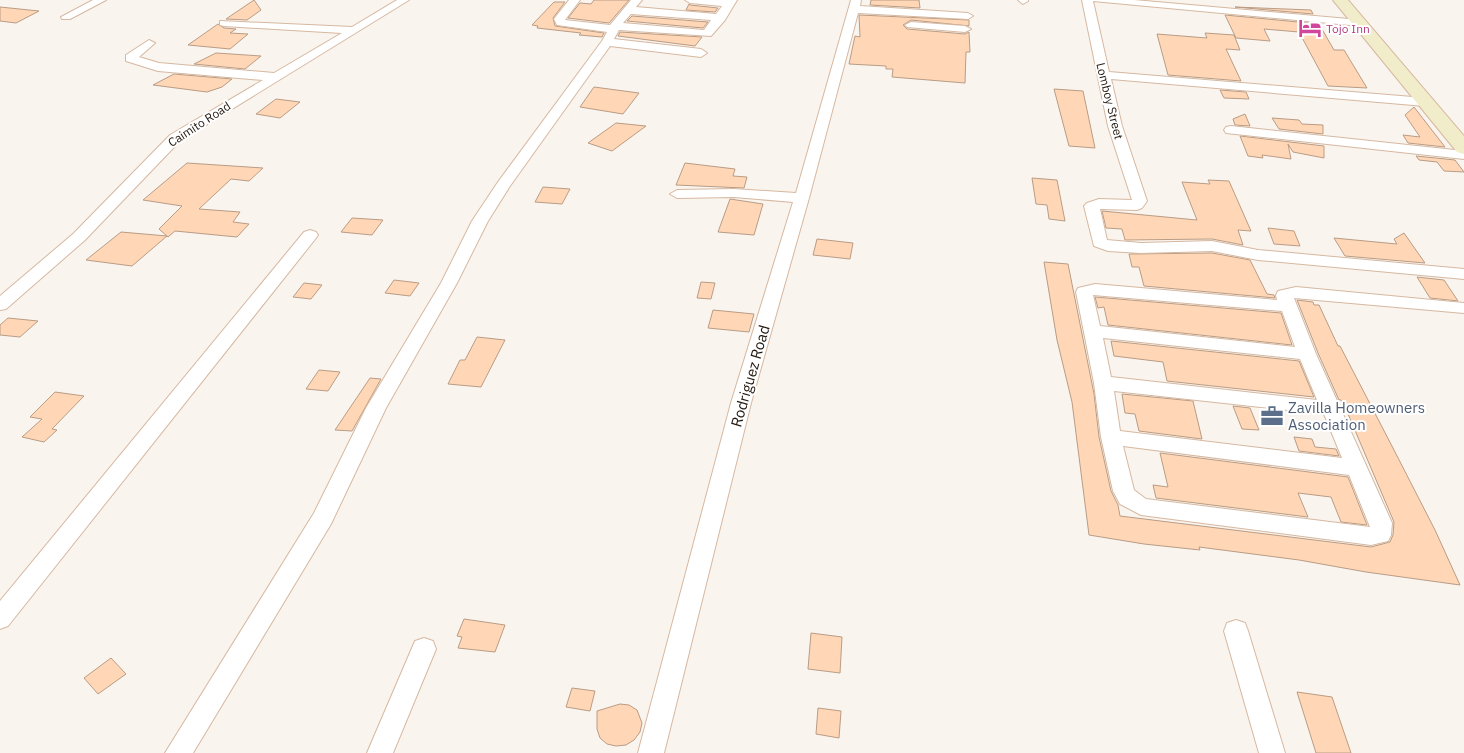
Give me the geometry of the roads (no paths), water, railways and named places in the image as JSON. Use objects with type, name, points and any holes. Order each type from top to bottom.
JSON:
[{"type":"street","points":[[66,17],[101,0]]},
{"type":"street","name":"Caimito Road","points":[[0,304],[79,237],[168,144],[187,130],[404,0]]},
{"type":"street","points":[[575,0],[559,19],[561,23],[612,32],[701,53]]},
{"type":"street","points":[[178,753],[322,518],[376,408],[449,283],[480,221],[503,185],[637,0]]},
{"type":"street","points":[[612,32],[703,35],[710,32],[731,2],[690,0]]},
{"type":"street","name":"Lomboy Street","points":[[1087,0],[1115,126],[1140,201],[1137,205],[1099,204],[1092,206],[1100,243],[1108,246],[1142,248],[1212,246],[1258,255],[1464,274]]},
{"type":"street","points":[[1097,0],[1360,23]]},
{"type":"street","points":[[1340,0],[1464,148]]},
{"type":"street","points":[[628,10],[721,18]]},
{"type":"street","points":[[854,13],[968,16]]},
{"type":"street","name":"Rodriguez Road","points":[[650,753],[741,403],[802,198],[854,13]]},
{"type":"street","points":[[224,23],[354,30]]},
{"type":"street","points":[[898,24],[965,29]]},
{"type":"street","points":[[149,43],[130,58],[158,67],[276,77]]},
{"type":"street","points":[[1103,75],[1425,102]]},
{"type":"street","points":[[1231,130],[1464,155]]},
{"type":"street","points":[[677,194],[734,193],[802,198]]},
{"type":"street","points":[[0,619],[310,235]]},
{"type":"street","points":[[1287,306],[1090,289],[1084,292],[1104,383],[1111,436],[1124,490],[1128,498],[1141,507],[1371,536],[1380,535],[1381,523],[1306,354],[1284,295],[1296,292],[1464,308]]},
{"type":"street","points":[[1093,331],[1306,354]]},
{"type":"street","points":[[1104,383],[1331,408]]},
{"type":"street","points":[[1111,436],[1358,468]]},
{"type":"street","points":[[1236,631],[1272,753]]},
{"type":"street","points":[[380,753],[424,649]]},
{"type":"place","name":"Tojo Inn","points":[[1310,28]]},
{"type":"place","name":"Zavilla Homeowners Association","points":[[1272,416]]}]
